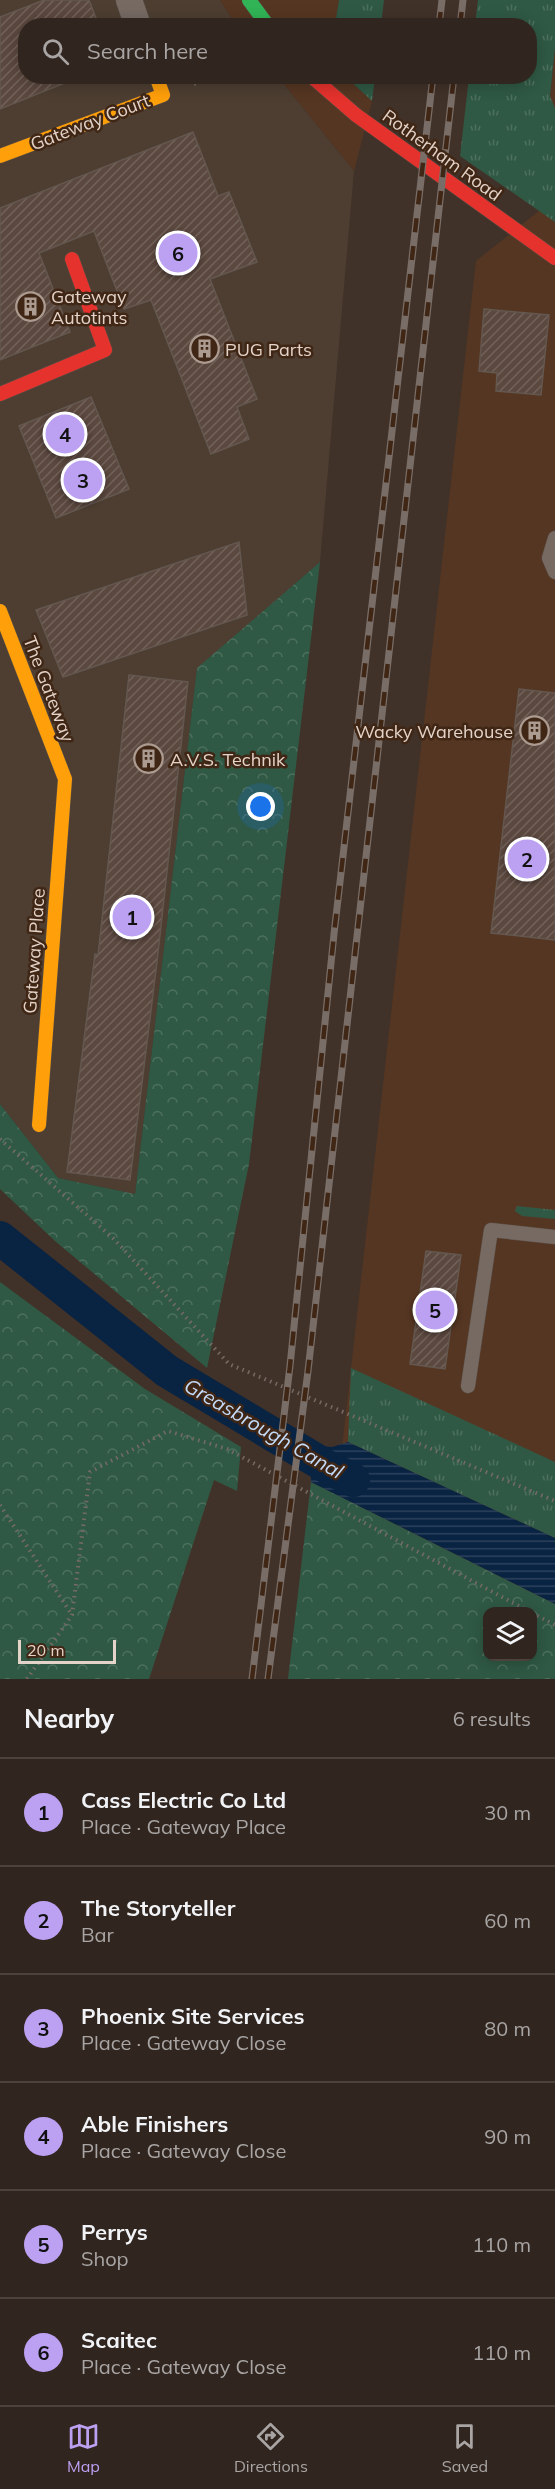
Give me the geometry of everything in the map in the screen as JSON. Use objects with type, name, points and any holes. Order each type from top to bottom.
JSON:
[{"type":"street","points":[[129,0],[135,18]]},
{"type":"street","points":[[249,0],[262,18]]},
{"type":"street","name":"Gateway Court","points":[[0,156],[163,95],[159,84]]},
{"type":"street","name":"Rotherham Road","points":[[320,84],[356,115],[555,258]]},
{"type":"street","points":[[0,394],[105,350],[72,259]]},
{"type":"street","name":"The Gateway","points":[[0,611],[65,779]]},
{"type":"street","name":"Gateway Place","points":[[39,1125],[65,779]]},
{"type":"lane","points":[[555,538],[549,558],[555,572]]},
{"type":"lane","points":[[468,1386],[490,1230],[555,1237]]},
{"type":"path","points":[[0,1138],[113,1238],[229,1364],[555,1501]]},
{"type":"path","points":[[27,1679],[72,1615],[90,1472],[168,1431],[227,1449],[522,1607]]},
{"type":"path","points":[[0,1505],[72,1615]]},
{"type":"path","points":[[537,1615],[555,1625]]},
{"type":"shaded area","points":[[0,0],[220,0],[232,18],[18,18],[18,84],[284,84],[354,171],[320,562],[197,669],[135,1194],[58,1178],[0,1104]]},
{"type":"shaded area","points":[[220,0],[339,0],[336,18],[232,18]]},
{"type":"shaded area","points":[[555,48],[555,1679],[316,1679],[476,261],[539,211]]},
{"type":"shaded area","points":[[284,84],[354,84],[372,101],[354,171]]},
{"type":"green space","points":[[339,0],[384,0],[382,18],[336,18]]},
{"type":"green space","points":[[478,0],[555,0],[555,48],[550,96],[555,108],[555,222],[460,156],[468,84],[537,84],[537,18],[476,18]]},
{"type":"green space","points":[[354,84],[374,84],[372,101]]},
{"type":"green space","points":[[320,562],[249,1164],[207,1368],[55,1241],[0,1189],[0,1104],[58,1178],[135,1194],[197,668]]},
{"type":"green space","points":[[517,1206],[555,1210],[555,1219],[522,1216],[515,1211]]},
{"type":"green space","points":[[0,1282],[145,1389],[241,1447],[237,1491],[214,1480],[149,1679],[0,1679]]},
{"type":"green space","points":[[351,1368],[555,1462],[555,1538],[348,1442]]},
{"type":"green space","points":[[311,1482],[555,1604],[555,1679],[288,1679]]},
{"type":"water","points":[[348,1442],[555,1538],[555,1604],[311,1482],[311,1445],[332,1447]]},
{"type":"building","points":[[44,0],[89,0],[96,18],[18,18],[18,84],[62,84],[0,109],[0,17]]},
{"type":"building","points":[[193,132],[218,196],[229,192],[257,262],[210,279],[257,399],[237,407],[249,439],[211,454],[151,300],[124,309],[94,231],[39,253],[70,332],[0,360],[0,208]]},
{"type":"building","points":[[484,309],[549,315],[541,395],[496,391],[497,373],[479,371]]},
{"type":"building","points":[[91,397],[129,489],[56,518],[19,426]]},
{"type":"building","points":[[239,542],[247,615],[63,677],[36,610]]},
{"type":"building","points":[[129,675],[188,682],[130,1180],[67,1172],[95,954],[98,955]]},
{"type":"building","points":[[519,689],[555,693],[555,940],[491,933]]},
{"type":"building","points":[[426,1251],[461,1255],[445,1369],[410,1364]]},
{"type":"waterway","name":"Greasbrough Canal","points":[[0,1238],[167,1371],[353,1480]]},
{"type":"railway","points":[[440,18],[442,0]]},
{"type":"railway","points":[[461,18],[463,0]]},
{"type":"railway","points":[[252,1679],[290,1366],[334,934],[432,84]]},
{"type":"railway","points":[[268,1679],[308,1371],[453,84]]},
{"type":"traffic: fast","points":[[249,0],[262,18]]},
{"type":"traffic: slow","points":[[0,156],[163,95],[159,84]]},
{"type":"traffic: slow","points":[[0,611],[65,779],[39,1125]]},
{"type":"traffic: jam","points":[[320,84],[356,115],[555,258]]},
{"type":"traffic: jam","points":[[0,394],[105,350],[72,259]]},
{"type":"place","name":"Scaitec","points":[[178,253]]},
{"type":"place","name":"Gateway Autotints","points":[[30,306]]},
{"type":"place","name":"PUG Parts","points":[[204,349]]},
{"type":"place","name":"Able Finishers","points":[[65,434]]},
{"type":"place","name":"Phoenix Site Services","points":[[83,480]]},
{"type":"place","name":"Wacky Warehouse","points":[[534,731]]},
{"type":"place","name":"A.V.S. Technik","points":[[149,759]]},
{"type":"place","name":"The Storyteller","points":[[527,859]]},
{"type":"place","name":"Cass Electric Co Ltd","points":[[132,917]]},
{"type":"place","name":"Perrys","points":[[435,1310]]}]
